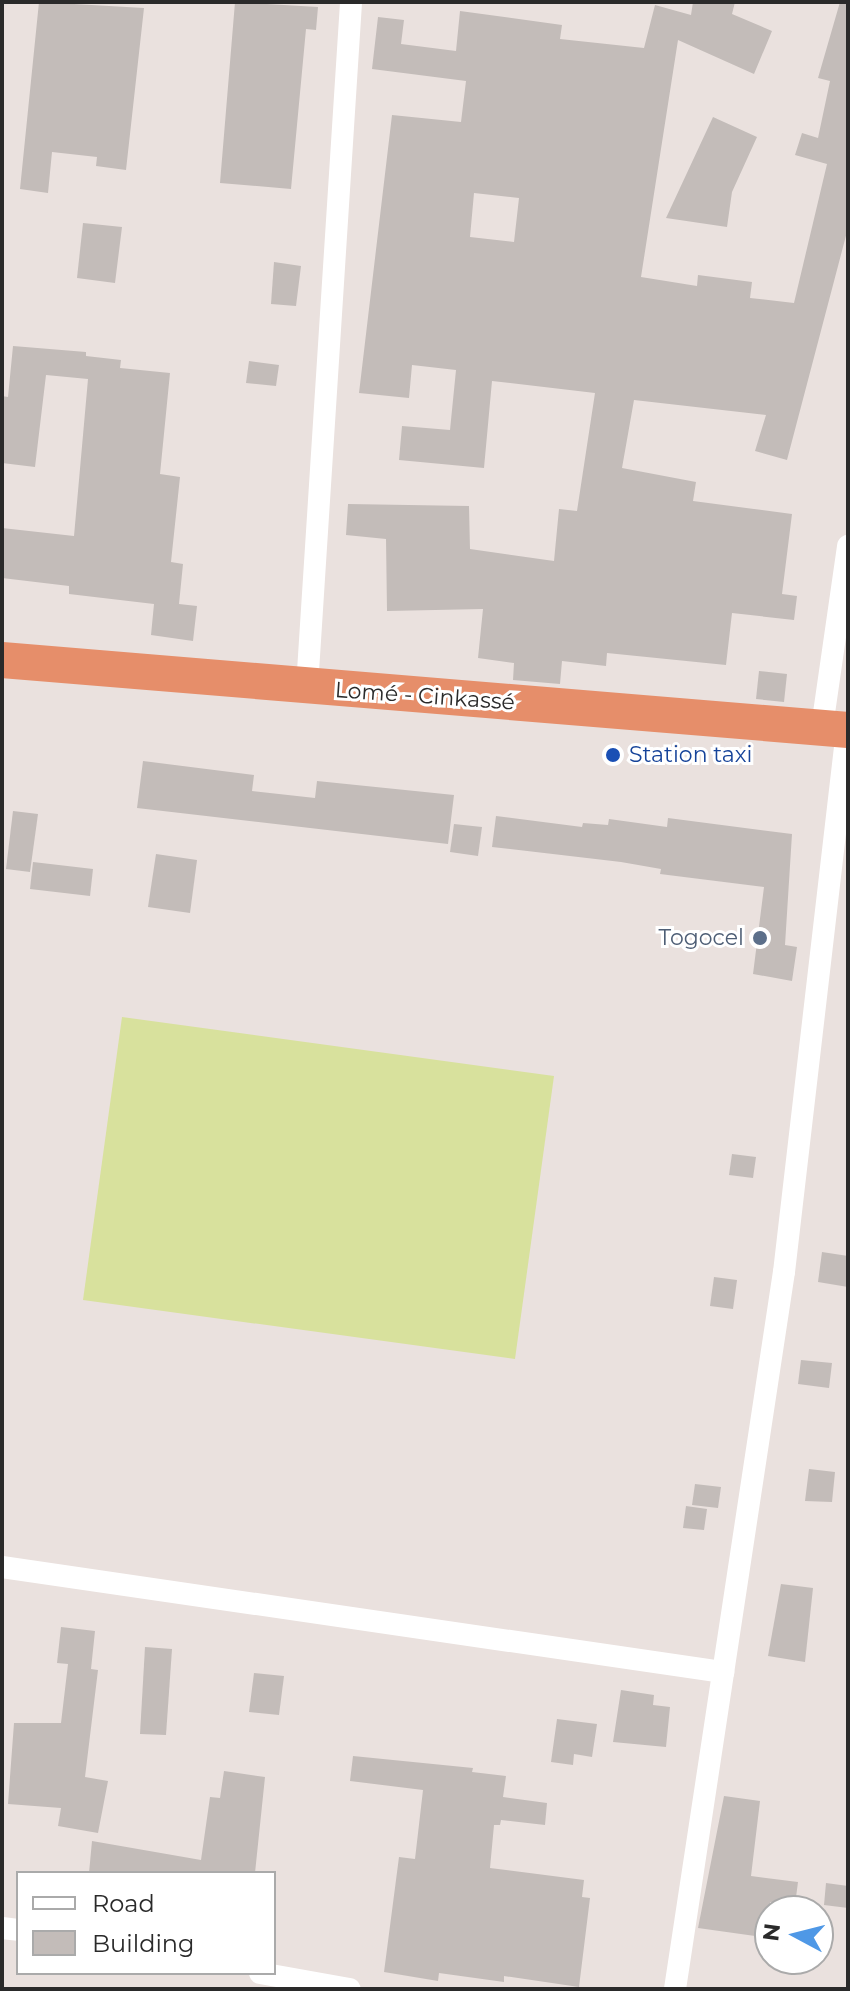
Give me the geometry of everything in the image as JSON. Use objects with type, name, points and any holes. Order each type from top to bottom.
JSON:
[{"type":"highway","name":"Lomé - Cinkassé","points":[[2,660],[839,729]]},
{"type":"street","points":[[307,687],[351,2]]},
{"type":"street","points":[[675,1989],[784,1272],[839,729],[848,546]]},
{"type":"street","points":[[2,1567],[723,1672]]},
{"type":"street","points":[[271,1975],[350,1989]]},
{"type":"green space","points":[[122,1017],[554,1076],[515,1359],[83,1300]]},
{"type":"building","points":[[39,2],[144,8],[126,170],[96,166],[97,157],[52,152],[48,193],[20,189]]},
{"type":"building","points":[[235,2],[318,7],[316,30],[306,29],[291,189],[220,183]]},
{"type":"building","points":[[693,2],[735,2],[732,14],[772,31],[754,74],[678,40],[641,277],[697,286],[698,275],[752,282],[750,298],[794,303],[827,164],[795,155],[802,133],[818,138],[830,81],[818,78],[840,2],[848,2],[848,228],[787,460],[755,451],[766,415],[634,400],[622,468],[696,482],[693,501],[792,514],[782,594],[797,596],[794,620],[732,613],[726,665],[607,653],[606,666],[562,661],[560,684],[513,680],[514,663],[478,658],[483,609],[387,611],[386,539],[346,535],[348,504],[469,506],[470,549],[554,561],[559,509],[577,511],[595,393],[492,381],[484,468],[399,460],[402,426],[450,430],[456,370],[412,365],[409,398],[359,393],[392,115],[461,122],[466,81],[372,69],[378,17],[404,20],[401,44],[456,51],[460,11],[562,25],[560,39],[644,48],[655,5],[691,15]],"holes":[[[474,193],[519,198],[514,242],[470,237]]]},
{"type":"building","points":[[713,117],[757,137],[732,192],[727,227],[666,218]]},
{"type":"building","points":[[83,223],[122,227],[115,283],[77,278]]},
{"type":"building","points":[[274,262],[301,266],[296,306],[271,304]]},
{"type":"building","points":[[13,346],[86,352],[86,356],[121,360],[120,368],[170,373],[160,474],[180,477],[171,562],[183,564],[179,604],[197,606],[193,641],[151,635],[154,604],[69,594],[69,586],[2,578],[2,528],[74,536],[88,379],[46,375],[35,467],[2,463],[2,396],[8,397]]},
{"type":"building","points":[[249,361],[279,365],[276,386],[246,383]]},
{"type":"building","points":[[759,671],[787,674],[784,702],[756,699]]},
{"type":"building","points":[[143,761],[254,775],[252,791],[315,798],[317,781],[454,795],[448,844],[137,808]]},
{"type":"building","points":[[13,811],[38,814],[30,872],[6,869]]},
{"type":"building","points":[[496,816],[582,827],[583,823],[608,825],[609,819],[667,827],[668,818],[792,834],[785,945],[797,947],[792,981],[753,974],[764,887],[660,874],[661,869],[621,862],[492,847]]},
{"type":"building","points":[[454,824],[482,827],[478,856],[450,852]]},
{"type":"building","points":[[156,854],[197,860],[190,913],[148,907]]},
{"type":"building","points":[[33,862],[93,869],[90,896],[30,889]]},
{"type":"building","points":[[732,1154],[756,1157],[753,1178],[729,1175]]},
{"type":"building","points":[[822,1252],[848,1256],[848,1287],[818,1282]]},
{"type":"building","points":[[714,1277],[737,1280],[733,1309],[710,1306]]},
{"type":"building","points":[[801,1360],[832,1363],[829,1388],[798,1384]]},
{"type":"building","points":[[809,1469],[835,1472],[832,1502],[805,1501]]},
{"type":"building","points":[[695,1484],[721,1487],[718,1508],[692,1505]]},
{"type":"building","points":[[686,1506],[707,1509],[704,1530],[683,1528]]},
{"type":"building","points":[[781,1584],[813,1588],[805,1662],[768,1656]]},
{"type":"building","points":[[61,1627],[95,1631],[91,1669],[98,1670],[85,1777],[108,1781],[98,1833],[58,1826],[61,1808],[8,1804],[14,1723],[61,1723],[68,1664],[57,1663]]},
{"type":"building","points":[[145,1647],[172,1649],[166,1735],[140,1734]]},
{"type":"building","points":[[254,1673],[284,1676],[279,1715],[249,1712]]},
{"type":"building","points":[[621,1690],[654,1695],[653,1705],[670,1707],[666,1747],[613,1742]]},
{"type":"building","points":[[557,1719],[597,1724],[592,1757],[574,1754],[573,1765],[551,1762]]},
{"type":"building","points":[[353,1756],[473,1768],[472,1772],[506,1776],[503,1797],[547,1803],[545,1825],[501,1820],[500,1825],[494,1825],[490,1868],[584,1880],[582,1897],[590,1898],[579,1987],[504,1976],[504,1982],[439,1973],[438,1981],[384,1972],[399,1857],[415,1859],[423,1790],[350,1781]]},
{"type":"building","points":[[224,1771],[265,1777],[255,1871],[89,1871],[92,1841],[201,1860],[210,1797],[220,1798]]},
{"type":"building","points":[[724,1796],[760,1801],[751,1876],[798,1882],[796,1895],[754,1895],[754,1936],[698,1928]]},
{"type":"building","points":[[826,1883],[848,1886],[848,1908],[834,1906],[834,1895],[825,1895]]},
{"type":"place","name":"Station taxi","points":[[613,755]]},
{"type":"place","name":"Togocel","points":[[760,938]]}]
